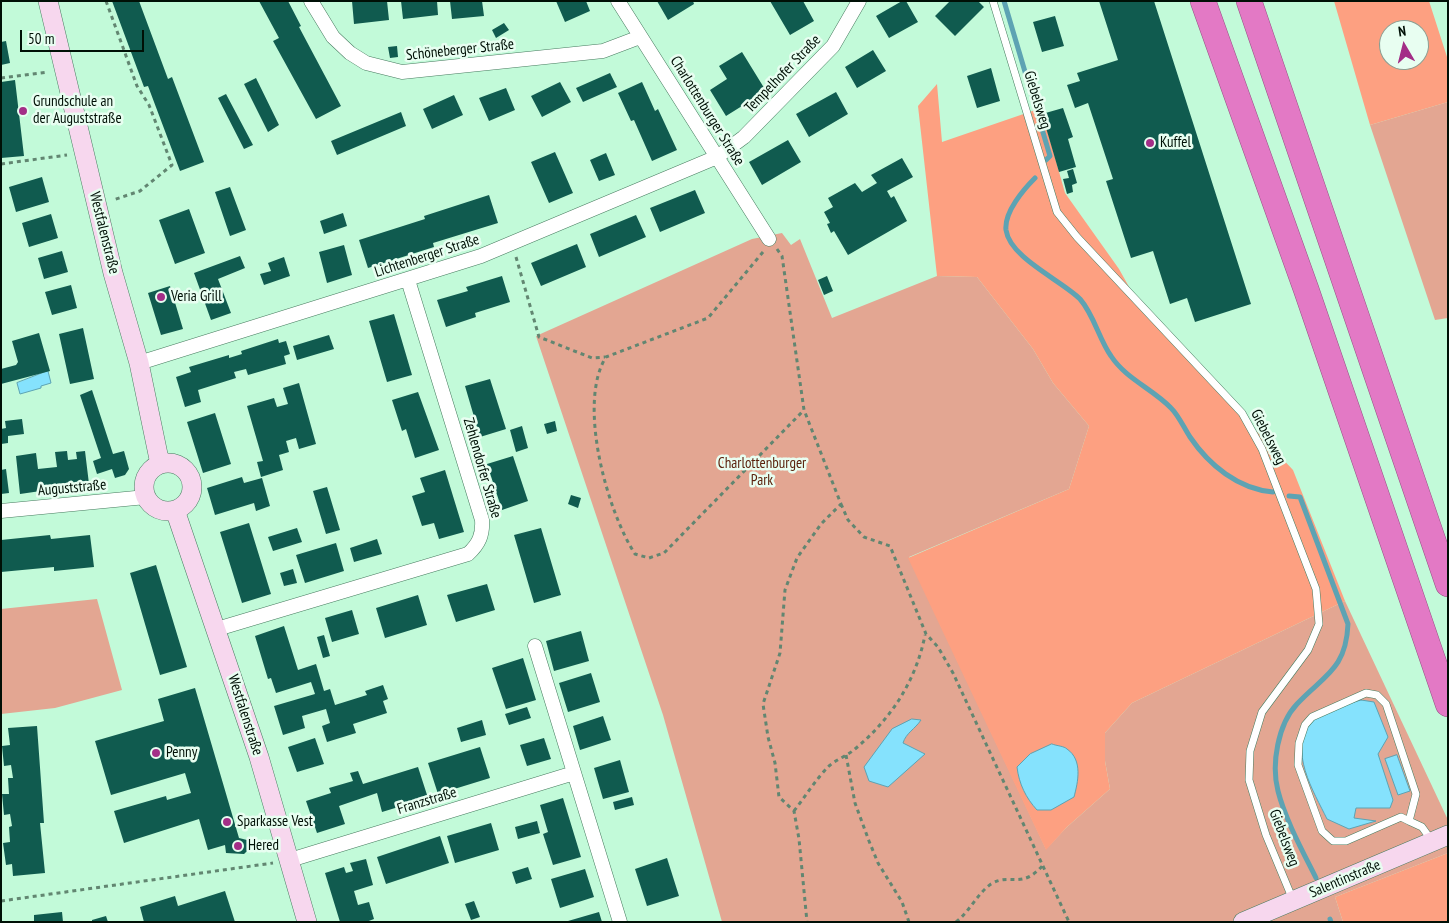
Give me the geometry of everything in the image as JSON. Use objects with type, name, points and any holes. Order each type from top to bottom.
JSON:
[{"type":"highway","points":[[1203,1],[1306,289],[1448,704]]},
{"type":"highway","points":[[1249,1],[1448,584]]},
{"type":"main road","name":"Westfalenstraße","points":[[48,1],[85,151],[96,206],[139,363],[160,464]]},
{"type":"main road","points":[[167,463],[182,467],[191,479],[191,494],[188,501],[175,510],[161,510],[150,503],[146,497],[144,487],[146,478],[151,469],[160,464],[167,463]]},
{"type":"main road","name":"Westfalenstraße","points":[[175,510],[217,629],[290,860],[307,922]]},
{"type":"main road","name":"Salentinstraße","points":[[1243,922],[1440,838]]},
{"type":"street","name":"Schöneberger Straße","points":[[310,1],[333,37],[350,53],[366,63],[402,72],[603,51],[640,36]]},
{"type":"street","name":"Charlottenburger Straße","points":[[618,1],[770,240]]},
{"type":"street","name":"Tempelhofer Straße","points":[[717,157],[744,137],[833,46],[859,1]]},
{"type":"street","name":"Lichtenberger Straße","points":[[139,363],[481,256],[717,157]]},
{"type":"street","name":"Zehlendorfer Straße","points":[[217,629],[468,554],[477,546],[482,530],[482,520],[408,280]]},
{"type":"street","name":"Auguststraße","points":[[1,511],[146,497]]},
{"type":"street","points":[[535,646],[620,922]]},
{"type":"street","name":"Franzstraße","points":[[290,860],[574,773]]},
{"type":"lane","name":"Giebelsweg","points":[[993,1],[1057,212],[1077,237],[1242,413],[1262,450],[1316,589],[1319,624],[1308,650],[1262,712],[1250,751],[1249,780],[1266,835],[1294,900]]},
{"type":"lane","points":[[1409,821],[1416,794],[1386,704],[1377,695],[1366,693],[1312,717],[1304,725],[1299,743],[1298,765],[1322,831],[1333,841],[1346,842],[1401,817],[1440,838]]},
{"type":"path","points":[[96,206],[140,191],[172,165],[149,105],[137,86],[106,1]]},
{"type":"path","points":[[1,78],[66,70]]},
{"type":"path","points":[[1,164],[37,161],[85,151]]},
{"type":"path","points":[[512,243],[539,337],[592,358],[606,357],[708,318],[770,240],[782,256],[804,410],[848,520],[864,537],[890,546],[926,634],[938,647],[953,673],[1026,830],[1044,864],[1069,922]]},
{"type":"path","points":[[606,357],[600,366],[594,403],[596,441],[606,487],[628,544],[634,554],[649,558],[664,553],[804,410]]},
{"type":"path","points":[[807,922],[799,839],[794,811],[779,797],[764,704],[780,653],[785,590],[797,558],[821,524],[841,504]]},
{"type":"path","points":[[794,811],[829,766],[846,755],[876,729],[894,709],[909,685],[920,659],[926,634]]},
{"type":"path","points":[[846,755],[855,804],[868,842],[878,863],[902,902],[909,922]]},
{"type":"path","points":[[1,900],[290,860]]},
{"type":"path","points":[[956,922],[965,915],[990,885],[998,882],[1029,879],[1044,864]]},
{"type":"green space","points":[[1448,102],[1448,318],[1435,320],[1370,125]]},
{"type":"green space","name":"Charlottenburger Park","points":[[782,233],[791,245],[800,239],[832,318],[937,276],[977,277],[1033,349],[1053,383],[1089,426],[1069,489],[909,557],[1046,849],[1067,827],[1110,789],[1105,761],[1105,733],[1132,703],[1345,601],[1448,820],[1448,853],[1335,897],[1343,922],[722,922],[663,715],[536,336],[752,239]]},
{"type":"green space","points":[[97,599],[122,690],[55,708],[1,714],[1,609]]},
{"type":"shaded area","points":[[1334,1],[1429,1],[1448,60],[1448,102],[1370,125]]},
{"type":"shaded area","points":[[937,84],[942,142],[1041,108],[1065,193],[1119,269],[1142,310],[1293,470],[1345,601],[1132,703],[1105,733],[1105,761],[1110,789],[1067,827],[1046,850],[908,558],[1069,489],[1089,426],[1053,383],[1033,349],[977,277],[937,276],[918,106]]},
{"type":"shaded area","points":[[1448,853],[1448,922],[1343,922],[1335,897]]},
{"type":"water","points":[[48,371],[51,383],[20,394],[17,383]]},
{"type":"water","points":[[1361,700],[1374,702],[1388,737],[1378,754],[1393,800],[1390,808],[1356,808],[1354,818],[1376,821],[1349,829],[1327,819],[1305,771],[1302,745],[1305,732],[1315,718]]},
{"type":"water","points":[[912,719],[921,720],[906,736],[903,743],[925,754],[888,787],[869,781],[864,767],[892,729]]},
{"type":"water","points":[[1052,744],[1066,748],[1075,759],[1078,772],[1076,791],[1074,797],[1051,810],[1037,810],[1024,790],[1019,779],[1017,767],[1030,754]]},
{"type":"water","points":[[1397,755],[1410,791],[1398,795],[1385,759]]},
{"type":"building","points":[[112,1],[139,1],[168,79],[172,77],[204,162],[180,171],[148,86],[144,87]]},
{"type":"building","points":[[259,1],[288,1],[301,26],[299,27],[341,106],[316,119],[273,41],[279,38]]},
{"type":"building","points":[[352,1],[387,1],[389,20],[354,24]]},
{"type":"building","points":[[401,1],[437,1],[438,15],[403,19]]},
{"type":"building","points":[[450,1],[482,1],[484,16],[452,19]]},
{"type":"building","points":[[556,1],[586,1],[590,11],[565,22]]},
{"type":"building","points":[[657,1],[693,1],[694,4],[668,20]]},
{"type":"building","points":[[770,1],[803,1],[814,21],[790,35]]},
{"type":"building","points":[[902,1],[906,1],[918,22],[889,38],[876,16]]},
{"type":"building","points":[[950,1],[978,1],[984,7],[955,36],[935,16]]},
{"type":"building","name":"Kuffel","points":[[1099,1],[1154,1],[1251,304],[1195,322],[1187,298],[1170,304],[1153,251],[1131,258],[1106,181],[1113,179],[1088,103],[1075,108],[1067,85],[1080,81],[1077,73],[1118,60]]},
{"type":"building","points":[[1055,16],[1064,46],[1042,52],[1033,22]]},
{"type":"building","points":[[504,23],[509,30],[496,38],[492,30]]},
{"type":"building","points":[[6,41],[10,63],[1,65],[1,42]]},
{"type":"building","points":[[397,46],[398,57],[390,58],[388,47]]},
{"type":"building","points":[[873,50],[886,71],[857,88],[845,67]]},
{"type":"building","points":[[742,52],[766,91],[726,116],[710,90],[727,79],[719,66]]},
{"type":"building","points":[[991,68],[1000,101],[977,108],[967,76]]},
{"type":"building","points":[[610,73],[617,87],[583,102],[576,88]]},
{"type":"building","points":[[256,78],[279,125],[268,132],[244,84]]},
{"type":"building","points":[[15,80],[24,156],[1,158],[1,82]]},
{"type":"building","points":[[560,82],[571,102],[542,117],[531,96]]},
{"type":"building","points":[[642,82],[655,111],[658,109],[677,150],[652,161],[634,120],[631,121],[618,93]]},
{"type":"building","points":[[506,88],[515,110],[489,121],[479,98]]},
{"type":"building","points":[[836,92],[848,114],[809,137],[796,114]]},
{"type":"building","points":[[226,94],[253,145],[244,149],[218,98]]},
{"type":"building","points":[[454,95],[463,115],[432,129],[423,109]]},
{"type":"building","points":[[1063,108],[1073,137],[1068,139],[1076,167],[1059,172],[1042,114]]},
{"type":"building","points":[[401,112],[406,126],[337,155],[331,141]]},
{"type":"building","points":[[788,140],[801,162],[762,185],[749,162]]},
{"type":"building","points":[[555,152],[573,193],[549,203],[531,162]]},
{"type":"building","points":[[606,153],[615,175],[599,181],[590,160]]},
{"type":"building","points":[[902,158],[913,177],[887,191],[891,198],[894,196],[907,221],[848,255],[834,231],[831,233],[827,224],[830,223],[824,212],[833,207],[828,198],[855,183],[862,192],[877,183],[871,175]]},
{"type":"building","points":[[1073,169],[1077,183],[1072,185],[1073,192],[1067,194],[1063,179],[1069,178],[1067,171]]},
{"type":"building","points":[[42,177],[49,202],[16,212],[9,187]]},
{"type":"building","points":[[230,187],[246,230],[230,236],[215,192]]},
{"type":"building","points":[[695,190],[705,213],[660,232],[650,208]]},
{"type":"building","points":[[489,195],[498,223],[433,243],[434,247],[368,268],[359,240],[425,219],[424,216]]},
{"type":"building","points":[[189,209],[205,253],[175,264],[159,220]]},
{"type":"building","points":[[343,213],[347,226],[324,234],[320,221]]},
{"type":"building","points":[[51,214],[58,238],[29,247],[22,223]]},
{"type":"building","points":[[636,215],[646,237],[599,257],[590,234]]},
{"type":"building","points":[[577,244],[586,267],[541,286],[531,263]]},
{"type":"building","points":[[344,245],[352,275],[327,283],[319,252]]},
{"type":"building","points":[[62,251],[68,272],[44,279],[38,258]]},
{"type":"building","points":[[240,256],[245,268],[218,279],[231,313],[211,320],[194,273]]},
{"type":"building","points":[[284,257],[290,276],[264,285],[260,274],[271,271],[268,263]]},
{"type":"building","points":[[502,276],[510,302],[475,313],[476,317],[446,327],[437,300],[468,291],[466,287]]},
{"type":"building","points":[[827,276],[833,291],[824,295],[818,280]]},
{"type":"building","points":[[71,285],[77,308],[52,315],[45,292]]},
{"type":"building","points":[[170,286],[183,329],[161,335],[148,293]]},
{"type":"building","points":[[394,314],[412,375],[387,382],[369,321]]},
{"type":"building","points":[[83,328],[94,379],[70,384],[59,334]]},
{"type":"building","points":[[39,333],[50,371],[1,384],[1,369],[16,365],[18,362],[12,341]]},
{"type":"building","points":[[329,335],[334,349],[297,360],[293,346]]},
{"type":"building","points":[[278,339],[279,343],[286,341],[290,354],[284,356],[286,364],[248,375],[246,369],[234,372],[236,378],[198,390],[201,402],[185,407],[176,377],[191,372],[189,367],[229,355],[229,358],[242,354],[241,351]]},
{"type":"building","points":[[490,379],[506,429],[480,437],[465,386]]},
{"type":"building","points":[[299,383],[316,444],[299,449],[296,438],[286,441],[289,452],[279,455],[283,470],[261,477],[257,462],[263,461],[247,406],[274,398],[277,407],[288,404],[283,388]]},
{"type":"building","points":[[92,390],[113,454],[124,451],[129,469],[125,475],[115,478],[112,469],[97,474],[93,461],[101,458],[80,395]]},
{"type":"building","points":[[418,392],[439,450],[415,458],[406,429],[402,431],[392,400]]},
{"type":"building","points":[[215,413],[231,464],[203,473],[187,422]]},
{"type":"building","points":[[22,419],[24,434],[8,436],[8,443],[1,444],[1,429],[6,428],[5,421]]},
{"type":"building","points":[[555,421],[557,431],[547,434],[544,424]]},
{"type":"building","points":[[522,426],[528,448],[516,452],[510,430]]},
{"type":"building","points":[[67,451],[68,460],[77,459],[76,452],[85,451],[89,484],[20,494],[16,456],[36,453],[38,469],[57,467],[55,452]]},
{"type":"building","points":[[513,456],[528,501],[502,510],[487,464]]},
{"type":"building","points":[[6,469],[9,493],[1,494],[1,470]]},
{"type":"building","points":[[445,470],[464,532],[439,539],[434,523],[422,526],[412,496],[425,492],[420,478]]},
{"type":"building","points":[[242,477],[244,483],[262,478],[270,506],[256,511],[254,503],[215,515],[207,488]]},
{"type":"building","points":[[327,487],[340,530],[326,534],[313,491]]},
{"type":"building","points":[[571,495],[581,498],[578,508],[568,504]]},
{"type":"building","points":[[249,523],[271,594],[242,603],[220,532]]},
{"type":"building","points":[[297,528],[302,542],[273,551],[268,537]]},
{"type":"building","points":[[541,528],[561,595],[534,603],[514,535]]},
{"type":"building","points":[[50,535],[51,539],[90,535],[94,567],[54,571],[54,567],[1,572],[1,540]]},
{"type":"building","points":[[377,539],[382,554],[354,562],[350,548]]},
{"type":"building","points":[[336,543],[344,571],[305,583],[296,555]]},
{"type":"building","points":[[156,565],[187,667],[160,675],[130,573]]},
{"type":"building","points":[[293,569],[297,583],[284,586],[280,573]]},
{"type":"building","points":[[487,584],[495,610],[456,622],[447,595]]},
{"type":"building","points":[[418,595],[427,625],[385,638],[376,608]]},
{"type":"building","points":[[352,610],[359,634],[332,642],[325,618]]},
{"type":"building","points":[[284,626],[298,670],[316,664],[324,691],[330,689],[335,705],[367,695],[365,691],[383,685],[388,699],[383,701],[387,713],[353,724],[356,733],[327,742],[322,726],[330,723],[326,709],[302,716],[305,728],[283,735],[274,706],[315,694],[311,682],[276,693],[271,678],[268,679],[255,636]]},
{"type":"building","points":[[581,631],[589,661],[554,671],[546,641]]},
{"type":"building","points":[[324,635],[330,656],[323,658],[317,637]]},
{"type":"building","points":[[523,658],[536,700],[506,709],[492,668]]},
{"type":"building","points":[[591,673],[600,702],[568,712],[559,683]]},
{"type":"building","points":[[195,688],[239,838],[247,840],[250,848],[244,854],[226,853],[225,845],[208,850],[199,819],[124,843],[114,811],[166,796],[167,800],[191,793],[185,773],[111,795],[95,741],[164,721],[158,699]]},
{"type":"building","points":[[527,707],[531,718],[509,725],[505,714]]},
{"type":"building","points":[[603,716],[611,740],[580,750],[573,726]]},
{"type":"building","points":[[482,720],[486,735],[461,742],[457,728]]},
{"type":"building","points":[[37,726],[44,823],[40,823],[45,873],[13,876],[12,864],[6,865],[3,843],[10,842],[9,827],[12,826],[10,814],[4,815],[2,794],[9,794],[8,778],[13,778],[11,765],[4,766],[2,746],[10,745],[8,728]]},
{"type":"building","points":[[315,738],[324,764],[297,772],[288,747]]},
{"type":"building","points":[[544,738],[551,759],[527,766],[520,745]]},
{"type":"building","points":[[480,747],[490,778],[438,794],[428,763]]},
{"type":"building","points":[[620,760],[629,792],[603,799],[594,768]]},
{"type":"building","points":[[418,767],[428,798],[382,812],[377,793],[339,806],[345,824],[317,833],[306,801],[331,793],[329,788],[353,781],[350,773],[358,771],[363,784]]},
{"type":"building","points":[[632,797],[634,805],[615,810],[613,802]]},
{"type":"building","points":[[563,798],[581,857],[553,865],[543,834],[548,832],[540,805]]},
{"type":"building","points":[[537,821],[540,833],[518,839],[515,827]]},
{"type":"building","points":[[491,823],[499,850],[455,863],[447,836]]},
{"type":"building","points":[[440,836],[449,863],[386,884],[377,857]]},
{"type":"building","points":[[667,858],[679,896],[647,906],[635,869]]},
{"type":"building","points":[[366,859],[373,885],[354,891],[358,905],[369,902],[374,919],[366,922],[340,922],[325,873],[344,867],[346,873],[353,871],[350,863]]},
{"type":"building","points":[[528,867],[532,879],[516,884],[512,872]]},
{"type":"building","points":[[585,869],[594,897],[560,908],[551,879]]},
{"type":"building","points":[[225,891],[235,922],[144,922],[140,907],[175,896],[178,906]]},
{"type":"building","points":[[474,901],[480,917],[471,920],[465,904]]},
{"type":"building","points":[[62,912],[63,922],[34,922],[34,915]]},
{"type":"building","points":[[599,912],[602,922],[568,922],[568,921]]},
{"type":"building","points":[[106,916],[108,922],[92,922],[92,920]]},
{"type":"waterway","points":[[1004,1],[1050,156],[1046,160]]},
{"type":"waterway","points":[[1035,178],[1016,201],[1006,223],[1006,230],[1010,240],[1017,250],[1037,268],[1080,299],[1117,364],[1171,408],[1190,437],[1215,466],[1236,481],[1260,490],[1273,492]]},
{"type":"waterway","points":[[1289,496],[1300,497],[1348,624],[1343,652],[1338,662],[1290,712],[1281,733],[1276,757],[1276,780],[1281,802],[1316,878]]},
{"type":"place","name":"Grundschule an der Auguststraße","points":[[23,111]]},
{"type":"place","name":"Kuffel","points":[[1150,143]]},
{"type":"place","name":"Veria Grill","points":[[161,297]]},
{"type":"place","name":"Penny","points":[[156,753]]},
{"type":"place","name":"Sparkasse Vest","points":[[227,822]]},
{"type":"place","name":"Hered","points":[[238,846]]}]
